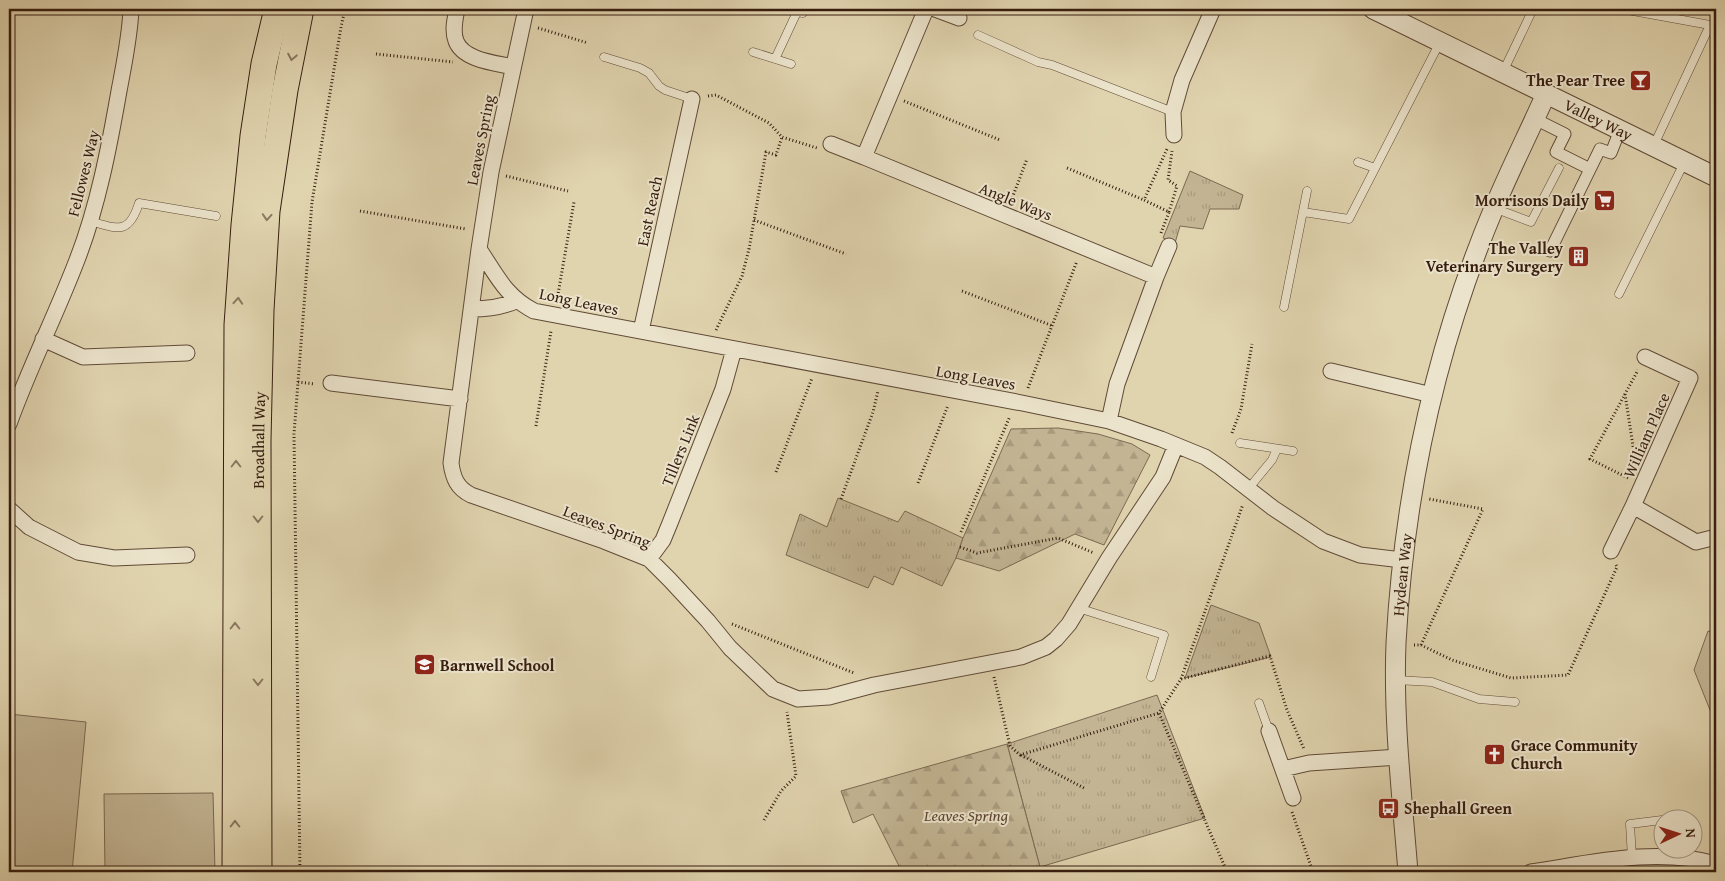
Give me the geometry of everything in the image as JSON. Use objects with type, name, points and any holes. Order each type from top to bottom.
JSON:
[{"type":"highway","name":"Broadhall Way","points":[[235,872],[236,325],[253,136],[264,64],[277,9]]},
{"type":"highway","name":"Broadhall Way","points":[[259,872],[258,440],[261,310],[268,211],[285,90],[301,9]]},
{"type":"street","name":"Fellowes Way","points":[[9,424],[14,395],[43,339],[77,260],[90,221],[112,127],[127,44],[130,9]]},
{"type":"street","points":[[457,9],[454,27],[456,42],[469,55],[513,67]]},
{"type":"street","points":[[864,157],[926,9]]},
{"type":"street","points":[[935,9],[959,18]]},
{"type":"street","points":[[1174,135],[1173,112],[1182,80],[1213,9]]},
{"type":"street","name":"Valley Way","points":[[1373,9],[1716,177]]},
{"type":"street","name":"Leaves Spring","points":[[524,16],[491,172],[481,232],[451,463],[454,479],[463,491],[649,559],[730,648],[772,689],[798,699],[829,697],[874,685],[1021,657],[1046,647],[1069,624],[1162,477],[1176,445]]},
{"type":"street","name":"Hydean Way","points":[[1408,872],[1398,758],[1396,643],[1402,560],[1411,496],[1432,395],[1463,290],[1494,208],[1546,94]]},
{"type":"street","name":"East Reach","points":[[641,331],[692,99]]},
{"type":"street","points":[[1535,119],[1565,134],[1556,152],[1590,169]]},
{"type":"street","points":[[1550,251],[1600,149],[1611,153],[1620,130]]},
{"type":"street","name":"Angle Ways","points":[[831,144],[1156,277]]},
{"type":"street","points":[[1109,421],[1118,384],[1156,277],[1164,242]]},
{"type":"street","name":"Long Leaves","points":[[479,249],[500,283],[516,300],[534,311],[1019,402],[1109,421],[1146,433],[1205,457],[1249,488],[1273,508],[1323,541],[1360,555],[1402,560]]},
{"type":"street","name":"Long Leaves","points":[[472,309],[506,305],[516,300]]},
{"type":"street","points":[[43,339],[83,357],[188,353]]},
{"type":"street","name":"Tillers Link","points":[[649,559],[663,540],[670,523],[723,389],[734,350]]},
{"type":"street","name":"William Place","points":[[1611,551],[1633,506],[1636,482],[1690,378],[1645,357]]},
{"type":"street","points":[[1331,371],[1432,395]]},
{"type":"street","points":[[330,383],[460,399]]},
{"type":"street","points":[[1633,506],[1696,542],[1716,537]]},
{"type":"street","points":[[9,509],[29,527],[78,552],[114,558],[187,555]]},
{"type":"street","points":[[1269,731],[1294,798]]},
{"type":"street","points":[[1283,769],[1309,763],[1398,758]]},
{"type":"street","points":[[1531,872],[1632,858],[1672,858],[1716,864]]},
{"type":"lane","points":[[775,59],[797,12],[803,13],[805,9]]},
{"type":"lane","points":[[1503,72],[1533,9]]},
{"type":"lane","points":[[1622,9],[1710,25],[1654,146]]},
{"type":"lane","points":[[978,34],[1038,62],[1052,64],[1173,112]]},
{"type":"lane","points":[[1303,212],[1349,219],[1440,42]]},
{"type":"lane","points":[[753,52],[791,64]]},
{"type":"lane","points":[[604,57],[640,68],[649,73],[659,86],[665,90],[692,99]]},
{"type":"lane","points":[[1619,294],[1685,161]]},
{"type":"lane","points":[[1358,162],[1375,168]]},
{"type":"lane","points":[[1494,208],[1531,222],[1558,168]]},
{"type":"lane","points":[[1284,307],[1307,192]]},
{"type":"lane","points":[[90,221],[113,228],[122,227],[130,224],[139,203],[216,216]]},
{"type":"lane","points":[[1240,442],[1293,451]]},
{"type":"lane","points":[[1249,488],[1272,460],[1277,449]]},
{"type":"lane","points":[[1078,608],[1164,635],[1151,677]]},
{"type":"lane","points":[[1396,680],[1432,682],[1479,699],[1515,702]]},
{"type":"lane","points":[[1259,703],[1269,731]]},
{"type":"lane","points":[[1632,858],[1630,824],[1652,821]]},
{"type":"path","points":[[300,872],[294,434],[312,202],[345,9]]},
{"type":"path","points":[[524,16],[588,43]]},
{"type":"path","points":[[376,54],[451,62],[469,55]]},
{"type":"path","points":[[692,99],[716,95],[769,123],[782,137],[821,149],[831,144]]},
{"type":"path","points":[[889,95],[1000,140]]},
{"type":"path","points":[[1144,200],[1174,135]]},
{"type":"path","points":[[1164,242],[1169,212],[1177,186],[1168,180],[1174,135]]},
{"type":"path","points":[[709,344],[742,276],[749,249],[766,152],[776,155],[782,137]]},
{"type":"path","points":[[1005,216],[1027,159]]},
{"type":"path","points":[[1067,168],[1169,212]]},
{"type":"path","points":[[491,172],[568,191]]},
{"type":"path","points":[[360,211],[481,232]]},
{"type":"path","points":[[754,220],[846,254]]},
{"type":"path","points":[[961,532],[1053,326],[1083,247]]},
{"type":"path","points":[[962,291],[1053,326]]},
{"type":"path","points":[[1220,467],[1241,409],[1252,344]]},
{"type":"path","points":[[1636,482],[1590,459],[1645,357]]},
{"type":"path","points":[[776,472],[817,364]]},
{"type":"path","points":[[841,499],[873,412],[881,376]]},
{"type":"path","points":[[918,483],[953,390]]},
{"type":"path","points":[[1625,393],[1636,462]]},
{"type":"path","points":[[1632,470],[1636,482]]},
{"type":"path","points":[[1020,755],[1159,713],[1181,679],[1249,488]]},
{"type":"path","points":[[1411,496],[1483,509],[1421,645]]},
{"type":"path","points":[[960,546],[977,553],[1058,538],[1109,558]]},
{"type":"path","points":[[1396,643],[1421,645],[1452,660],[1512,678],[1568,675],[1617,567],[1611,551]]},
{"type":"path","points":[[708,622],[727,622],[857,674],[874,685]]},
{"type":"path","points":[[991,663],[1010,746],[1020,755],[1084,788]]},
{"type":"path","points":[[764,820],[781,791],[796,776],[785,694]]},
{"type":"path","points":[[1159,713],[1227,872]]},
{"type":"path","points":[[1294,798],[1289,806],[1313,872]]},
{"type":"green space","points":[[1190,171],[1243,195],[1239,209],[1210,209],[1203,229],[1180,226],[1175,243],[1163,238]]},
{"type":"green space","points":[[1058,428],[1098,434],[1132,444],[1150,455],[1104,545],[1075,534],[999,571],[956,558],[1011,429]]},
{"type":"green space","points":[[838,498],[898,522],[905,511],[963,538],[956,558],[942,586],[901,567],[893,585],[874,576],[868,588],[786,555],[800,514],[827,527]]},
{"type":"green space","points":[[1211,605],[1259,623],[1271,657],[1185,678]]},
{"type":"green space","points":[[1708,631],[1716,633],[1716,725],[1694,670]]},
{"type":"green space","points":[[1157,695],[1205,818],[1040,867],[1007,744]]},
{"type":"green space","points":[[9,714],[86,722],[72,872],[9,872]]},
{"type":"green space","name":"Leaves Spring","points":[[1007,744],[1040,872],[902,872],[873,814],[853,823],[841,791]]},
{"type":"green space","points":[[213,793],[215,872],[105,872],[104,794]]},
{"type":"place","name":"The Pear Tree","points":[[1641,80]]},
{"type":"place","name":"Morrisons Daily","points":[[1605,200]]},
{"type":"place","name":"The Valley Veterinary Surgery","points":[[1579,257]]},
{"type":"place","name":"Barnwell School","points":[[424,665]]},
{"type":"place","name":"Grace Community Church","points":[[1495,754]]},
{"type":"place","name":"Shephall Green","points":[[1388,808]]}]
